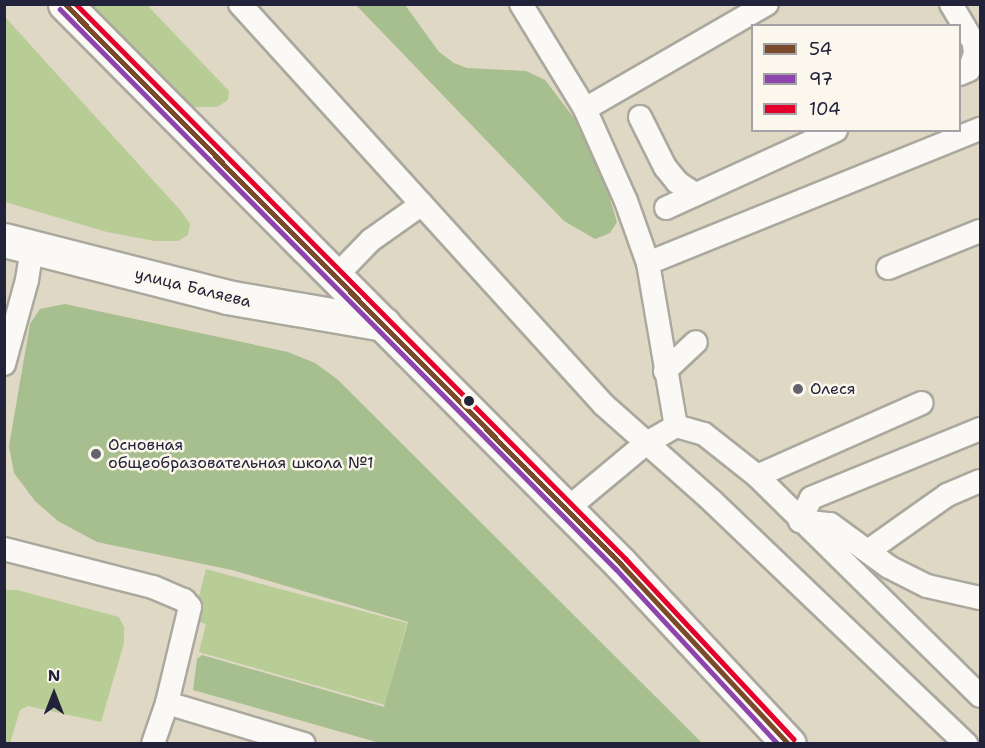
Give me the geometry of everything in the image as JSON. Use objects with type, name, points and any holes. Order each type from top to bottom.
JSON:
[{"type":"street","points":[[65,4],[384,324],[459,405],[567,509],[789,744]]},
{"type":"street","name":"улица Баляева","points":[[18,244],[227,297],[384,324]]},
{"type":"lane","points":[[240,4],[604,405],[645,444],[712,501],[966,744]]},
{"type":"lane","points":[[521,4],[585,109],[626,201],[648,263],[676,426]]},
{"type":"lane","points":[[585,109],[767,4]]},
{"type":"lane","points":[[951,4],[974,43],[975,54],[969,70],[961,74]]},
{"type":"lane","points":[[640,117],[664,167],[677,182],[695,194]]},
{"type":"lane","points":[[648,263],[981,129]]},
{"type":"lane","points":[[666,208],[832,132]]},
{"type":"lane","points":[[336,276],[371,240],[422,204]]},
{"type":"lane","points":[[888,268],[981,231]]},
{"type":"lane","points":[[4,364],[27,280],[18,244]]},
{"type":"lane","points":[[665,371],[696,342]]},
{"type":"lane","points":[[757,476],[922,402]]},
{"type":"lane","points":[[567,509],[645,444],[676,426],[704,434],[757,476],[981,696]]},
{"type":"lane","points":[[800,520],[811,498],[981,429]]},
{"type":"lane","points":[[868,551],[947,495],[981,481]]},
{"type":"lane","points":[[800,520],[830,524],[868,551],[927,586],[981,598]]},
{"type":"lane","points":[[4,549],[153,587],[184,600],[190,607],[167,703],[153,744]]},
{"type":"lane","points":[[167,703],[304,744]]},
{"type":"green space","points":[[88,5],[147,5],[229,91],[228,100],[217,107],[187,107]]},
{"type":"green space","points":[[356,5],[405,5],[439,52],[454,63],[467,68],[526,71],[545,80],[593,143],[617,222],[610,233],[595,239],[564,221]]},
{"type":"green space","points":[[5,17],[181,211],[190,224],[188,235],[178,241],[155,241],[107,232],[5,202]]},
{"type":"green space","points":[[65,304],[288,352],[315,363],[337,379],[702,743],[380,743],[193,690],[197,659],[202,655],[384,707],[408,622],[232,570],[97,542],[58,521],[35,501],[14,473],[9,446],[30,324],[40,309]]},
{"type":"green space","points":[[206,569],[407,623],[385,705],[199,652],[206,624],[193,620]]},
{"type":"green space","points":[[5,590],[17,590],[119,617],[124,627],[124,643],[101,722],[28,706],[20,710],[10,743],[5,743]]},
{"type":"transit line","name":"54","points":[[65,4],[621,564],[789,744]]},
{"type":"transit line","name":"104","points":[[76,4],[626,559],[794,739]]},
{"type":"transit line","name":"97","points":[[60,9],[616,569],[778,744]]},
{"type":"place","name":"Олеся","points":[[798,389]]},
{"type":"place","name":"Основная общеобразовательная школа №1","points":[[96,454]]}]
